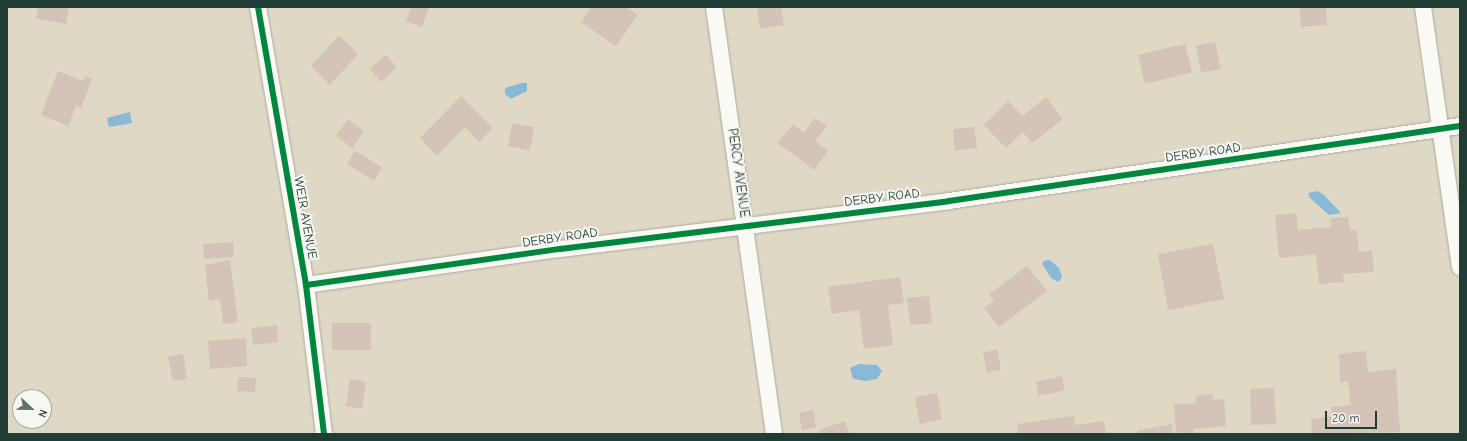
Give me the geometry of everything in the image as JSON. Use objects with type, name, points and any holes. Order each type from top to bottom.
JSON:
[{"type":"street","name":"WEIR AVENUE","points":[[258,7],[306,285],[324,434]]},
{"type":"street","name":"PERCY AVENUE","points":[[714,7],[746,225],[774,434]]},
{"type":"street","points":[[1423,7],[1439,129],[1460,266]]},
{"type":"street","name":"DERBY ROAD","points":[[306,285],[746,225],[948,201],[1460,126]]},
{"type":"water","points":[[527,83],[527,91],[511,99],[505,94],[505,88]]},
{"type":"water","points":[[130,112],[132,123],[109,127],[107,118]]},
{"type":"water","points":[[1318,191],[1324,195],[1341,213],[1329,215],[1310,198],[1308,193]]},
{"type":"water","points":[[1046,260],[1050,260],[1059,268],[1062,277],[1058,282],[1051,278],[1044,267],[1042,263]]},
{"type":"water","points":[[859,364],[877,365],[882,371],[877,379],[865,381],[853,379],[850,368]]},
{"type":"building","points":[[38,7],[69,7],[66,24],[36,18]]},
{"type":"building","points":[[411,7],[429,7],[422,27],[406,21]]},
{"type":"building","points":[[592,7],[626,7],[638,15],[616,46],[581,22]]},
{"type":"building","points":[[757,7],[781,7],[784,25],[760,29]]},
{"type":"building","points":[[1300,7],[1326,7],[1327,25],[1301,27]]},
{"type":"building","points":[[339,35],[358,54],[330,85],[311,66]]},
{"type":"building","points":[[1215,42],[1221,69],[1201,73],[1196,46]]},
{"type":"building","points":[[1185,44],[1192,72],[1145,84],[1138,55]]},
{"type":"building","points":[[386,55],[397,67],[381,82],[370,69]]},
{"type":"building","points":[[58,71],[83,81],[85,76],[92,79],[81,108],[76,106],[68,126],[41,115]]},
{"type":"building","points":[[461,96],[493,128],[479,142],[465,127],[437,156],[420,138]]},
{"type":"building","points":[[1046,97],[1063,119],[1032,143],[1023,132],[1006,148],[984,125],[1008,101],[1023,116]]},
{"type":"building","points":[[815,118],[827,126],[815,141],[828,151],[814,170],[778,143],[793,124],[804,133]]},
{"type":"building","points":[[348,119],[364,131],[352,148],[336,136]]},
{"type":"building","points":[[512,123],[534,127],[530,150],[508,146]]},
{"type":"building","points":[[974,127],[977,148],[955,151],[953,129]]},
{"type":"building","points":[[355,151],[382,167],[374,181],[347,164]]},
{"type":"building","points":[[1296,213],[1298,230],[1331,227],[1331,218],[1348,217],[1350,230],[1357,230],[1359,252],[1372,250],[1374,272],[1343,274],[1344,282],[1319,284],[1316,254],[1279,258],[1275,215]]},
{"type":"building","points":[[233,242],[234,257],[204,259],[203,244]]},
{"type":"building","points":[[1213,244],[1224,299],[1168,310],[1158,254]]},
{"type":"building","points":[[230,260],[238,322],[223,324],[220,299],[209,301],[205,265]]},
{"type":"building","points":[[1027,266],[1047,291],[999,327],[984,308],[994,301],[989,294]]},
{"type":"building","points":[[900,277],[904,303],[888,305],[893,345],[864,349],[859,310],[832,314],[828,287]]},
{"type":"building","points":[[929,296],[932,323],[910,325],[907,298]]},
{"type":"building","points":[[332,323],[371,323],[371,350],[332,350]]},
{"type":"building","points":[[277,325],[278,342],[253,345],[251,328]]},
{"type":"building","points":[[246,338],[247,366],[210,369],[208,341]]},
{"type":"building","points":[[997,349],[1001,370],[987,373],[983,353]]},
{"type":"building","points":[[1366,351],[1368,372],[1396,369],[1400,432],[1312,434],[1311,419],[1332,416],[1331,407],[1351,405],[1348,381],[1340,383],[1339,354]]},
{"type":"building","points":[[183,354],[187,378],[173,381],[168,357]]},
{"type":"building","points":[[1062,376],[1065,390],[1039,396],[1036,382]]},
{"type":"building","points":[[238,377],[256,378],[255,392],[237,391]]},
{"type":"building","points":[[350,379],[366,382],[362,409],[346,406]]},
{"type":"building","points":[[1274,388],[1276,424],[1251,425],[1250,389]]},
{"type":"building","points":[[937,393],[942,419],[920,424],[915,397]]},
{"type":"building","points":[[1212,394],[1213,400],[1224,399],[1226,426],[1193,429],[1194,434],[1176,432],[1174,405],[1196,403],[1196,396]]},
{"type":"building","points":[[813,410],[816,427],[802,430],[799,413]]},
{"type":"building","points":[[1074,416],[1075,425],[1104,421],[1106,434],[1018,434],[1017,424]]},
{"type":"building","points":[[845,421],[849,434],[821,434],[819,430]]},
{"type":"building","points":[[1172,424],[1173,434],[1137,434],[1137,431]]},
{"type":"cycle path","points":[[258,7],[306,285],[324,434]]},
{"type":"cycle path","points":[[306,285],[560,249],[949,201],[1460,126]]}]
